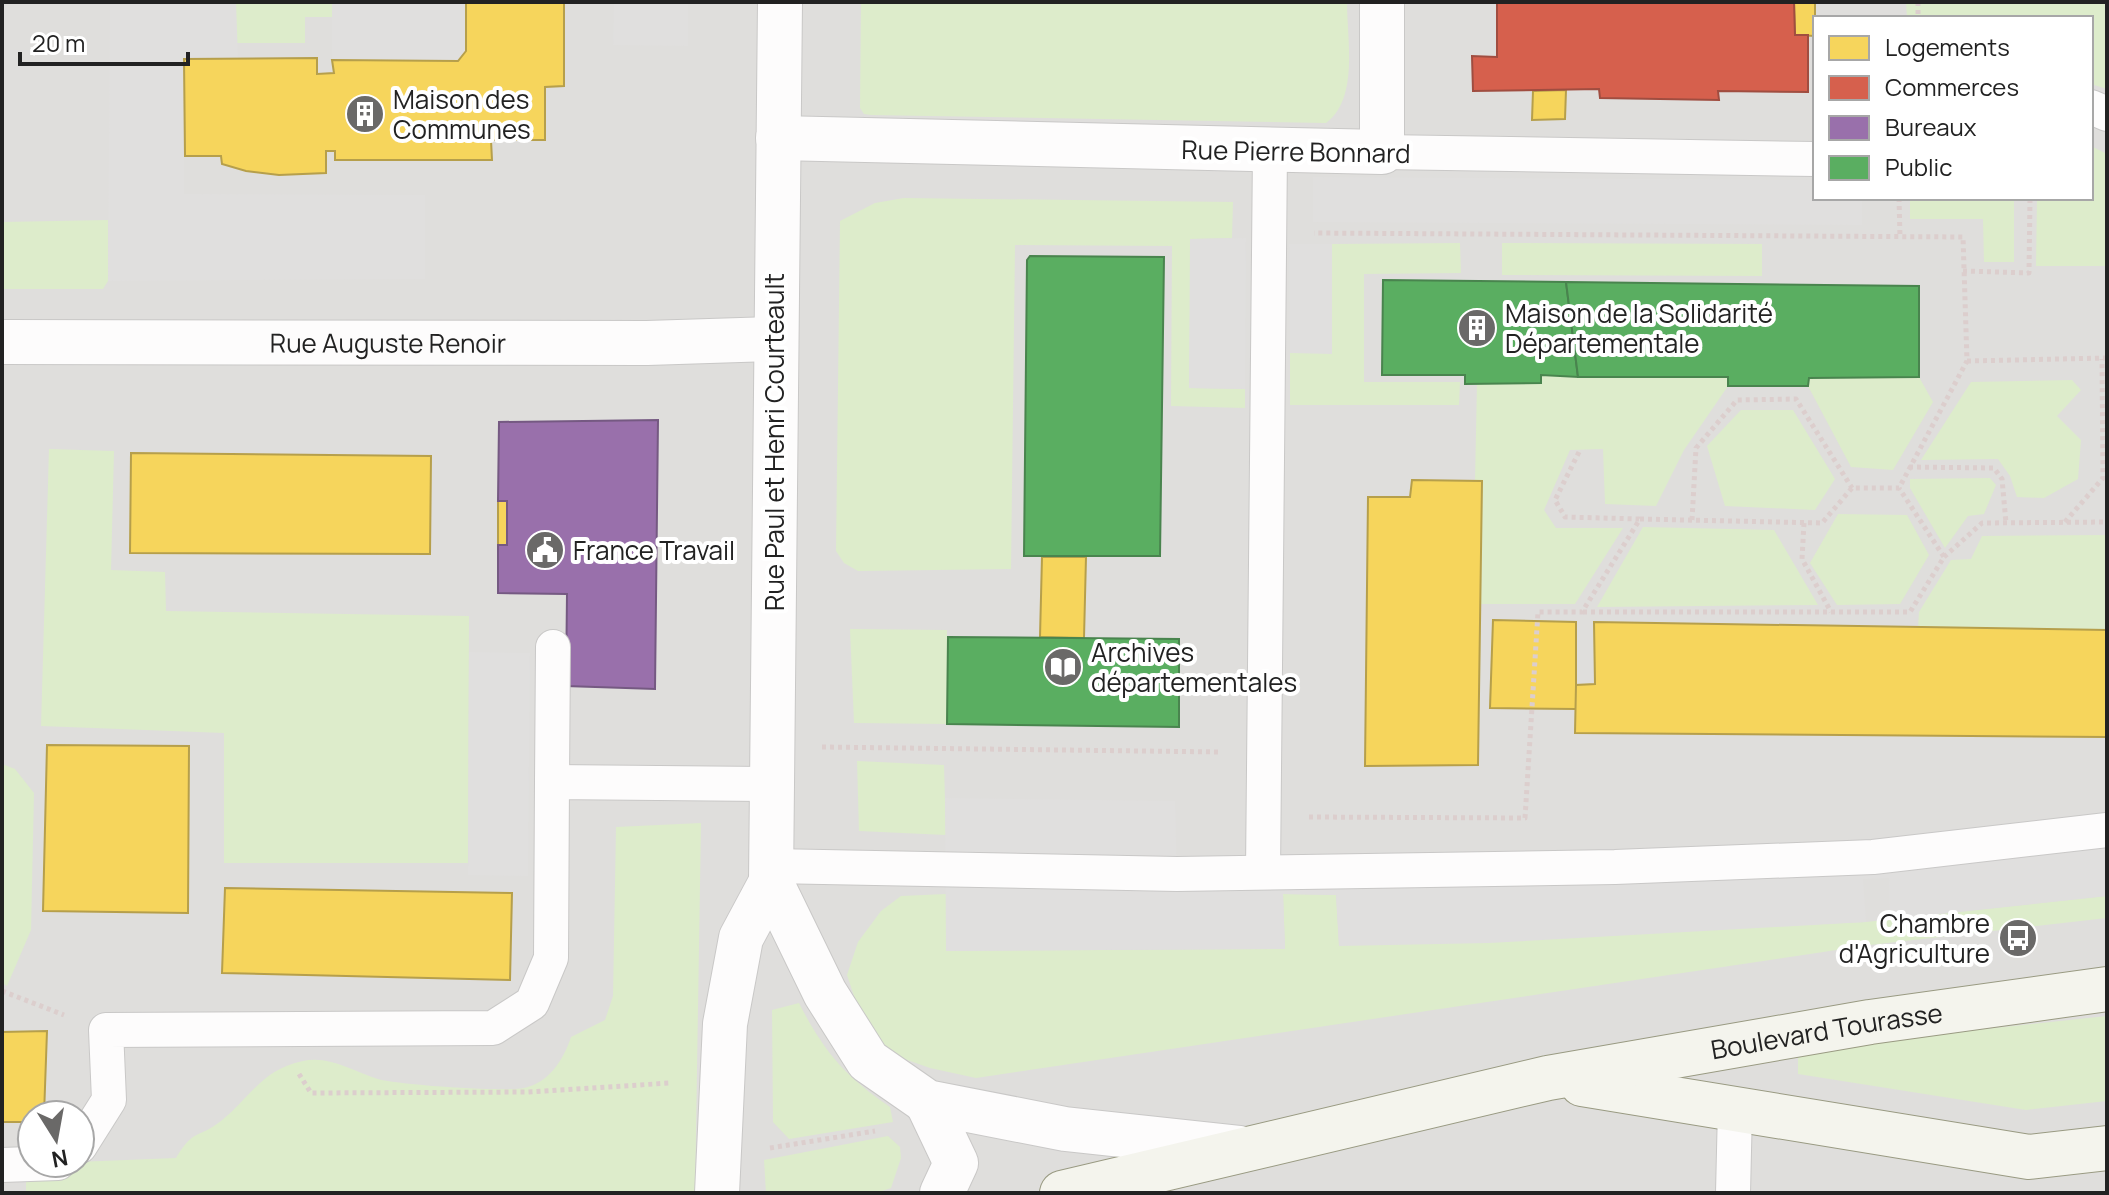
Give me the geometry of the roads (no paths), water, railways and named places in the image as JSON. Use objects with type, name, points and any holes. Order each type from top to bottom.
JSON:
[{"type":"main road","name":"Boulevard Tourasse","points":[[1062,1193],[1548,1078],[1870,1022],[2107,989]]},
{"type":"main road","name":"Boulevard Tourasse","points":[[1548,1078],[2029,1157],[2107,1148]]},
{"type":"street","name":"Rue Paul et Henri Courteault","points":[[718,1175],[725,1024],[741,938],[771,874],[774,339],[780,2]]},
{"type":"street","points":[[1382,2],[1382,152]]},
{"type":"street","name":"Rue Pierre Bonnard","points":[[778,138],[1382,152]]},
{"type":"street","name":"Rue Auguste Renoir","points":[[2,342],[647,343],[774,339]]},
{"type":"street","name":"Rue Paul et Henri Courteault","points":[[771,874],[825,993],[868,1061],[927,1102],[1065,1129],[1244,1149]]},
{"type":"street","points":[[927,1102],[956,1163],[942,1193]]},
{"type":"lane","points":[[1263,872],[1270,151]]},
{"type":"lane","name":"Rue Pierre Bonnard","points":[[1382,152],[1813,159]]},
{"type":"lane","points":[[96,1121],[109,1100],[106,1030],[493,1028],[532,1003],[551,958],[553,647]]},
{"type":"lane","points":[[552,782],[772,766]]},
{"type":"lane","points":[[771,874],[1177,874],[1615,867],[1873,857],[2107,830]]},
{"type":"lane","points":[[1733,1193],[1735,1109]]},
{"type":"place","name":"Maison des Communes","points":[[365,114]]},
{"type":"place","name":"Maison de la Solidarité Départementale","points":[[1477,328]]},
{"type":"place","name":"France Travail","points":[[545,550]]},
{"type":"place","name":"Archives départementales","points":[[1063,667]]},
{"type":"place","name":"Chambre d'Agriculture","points":[[2018,938]]}]
